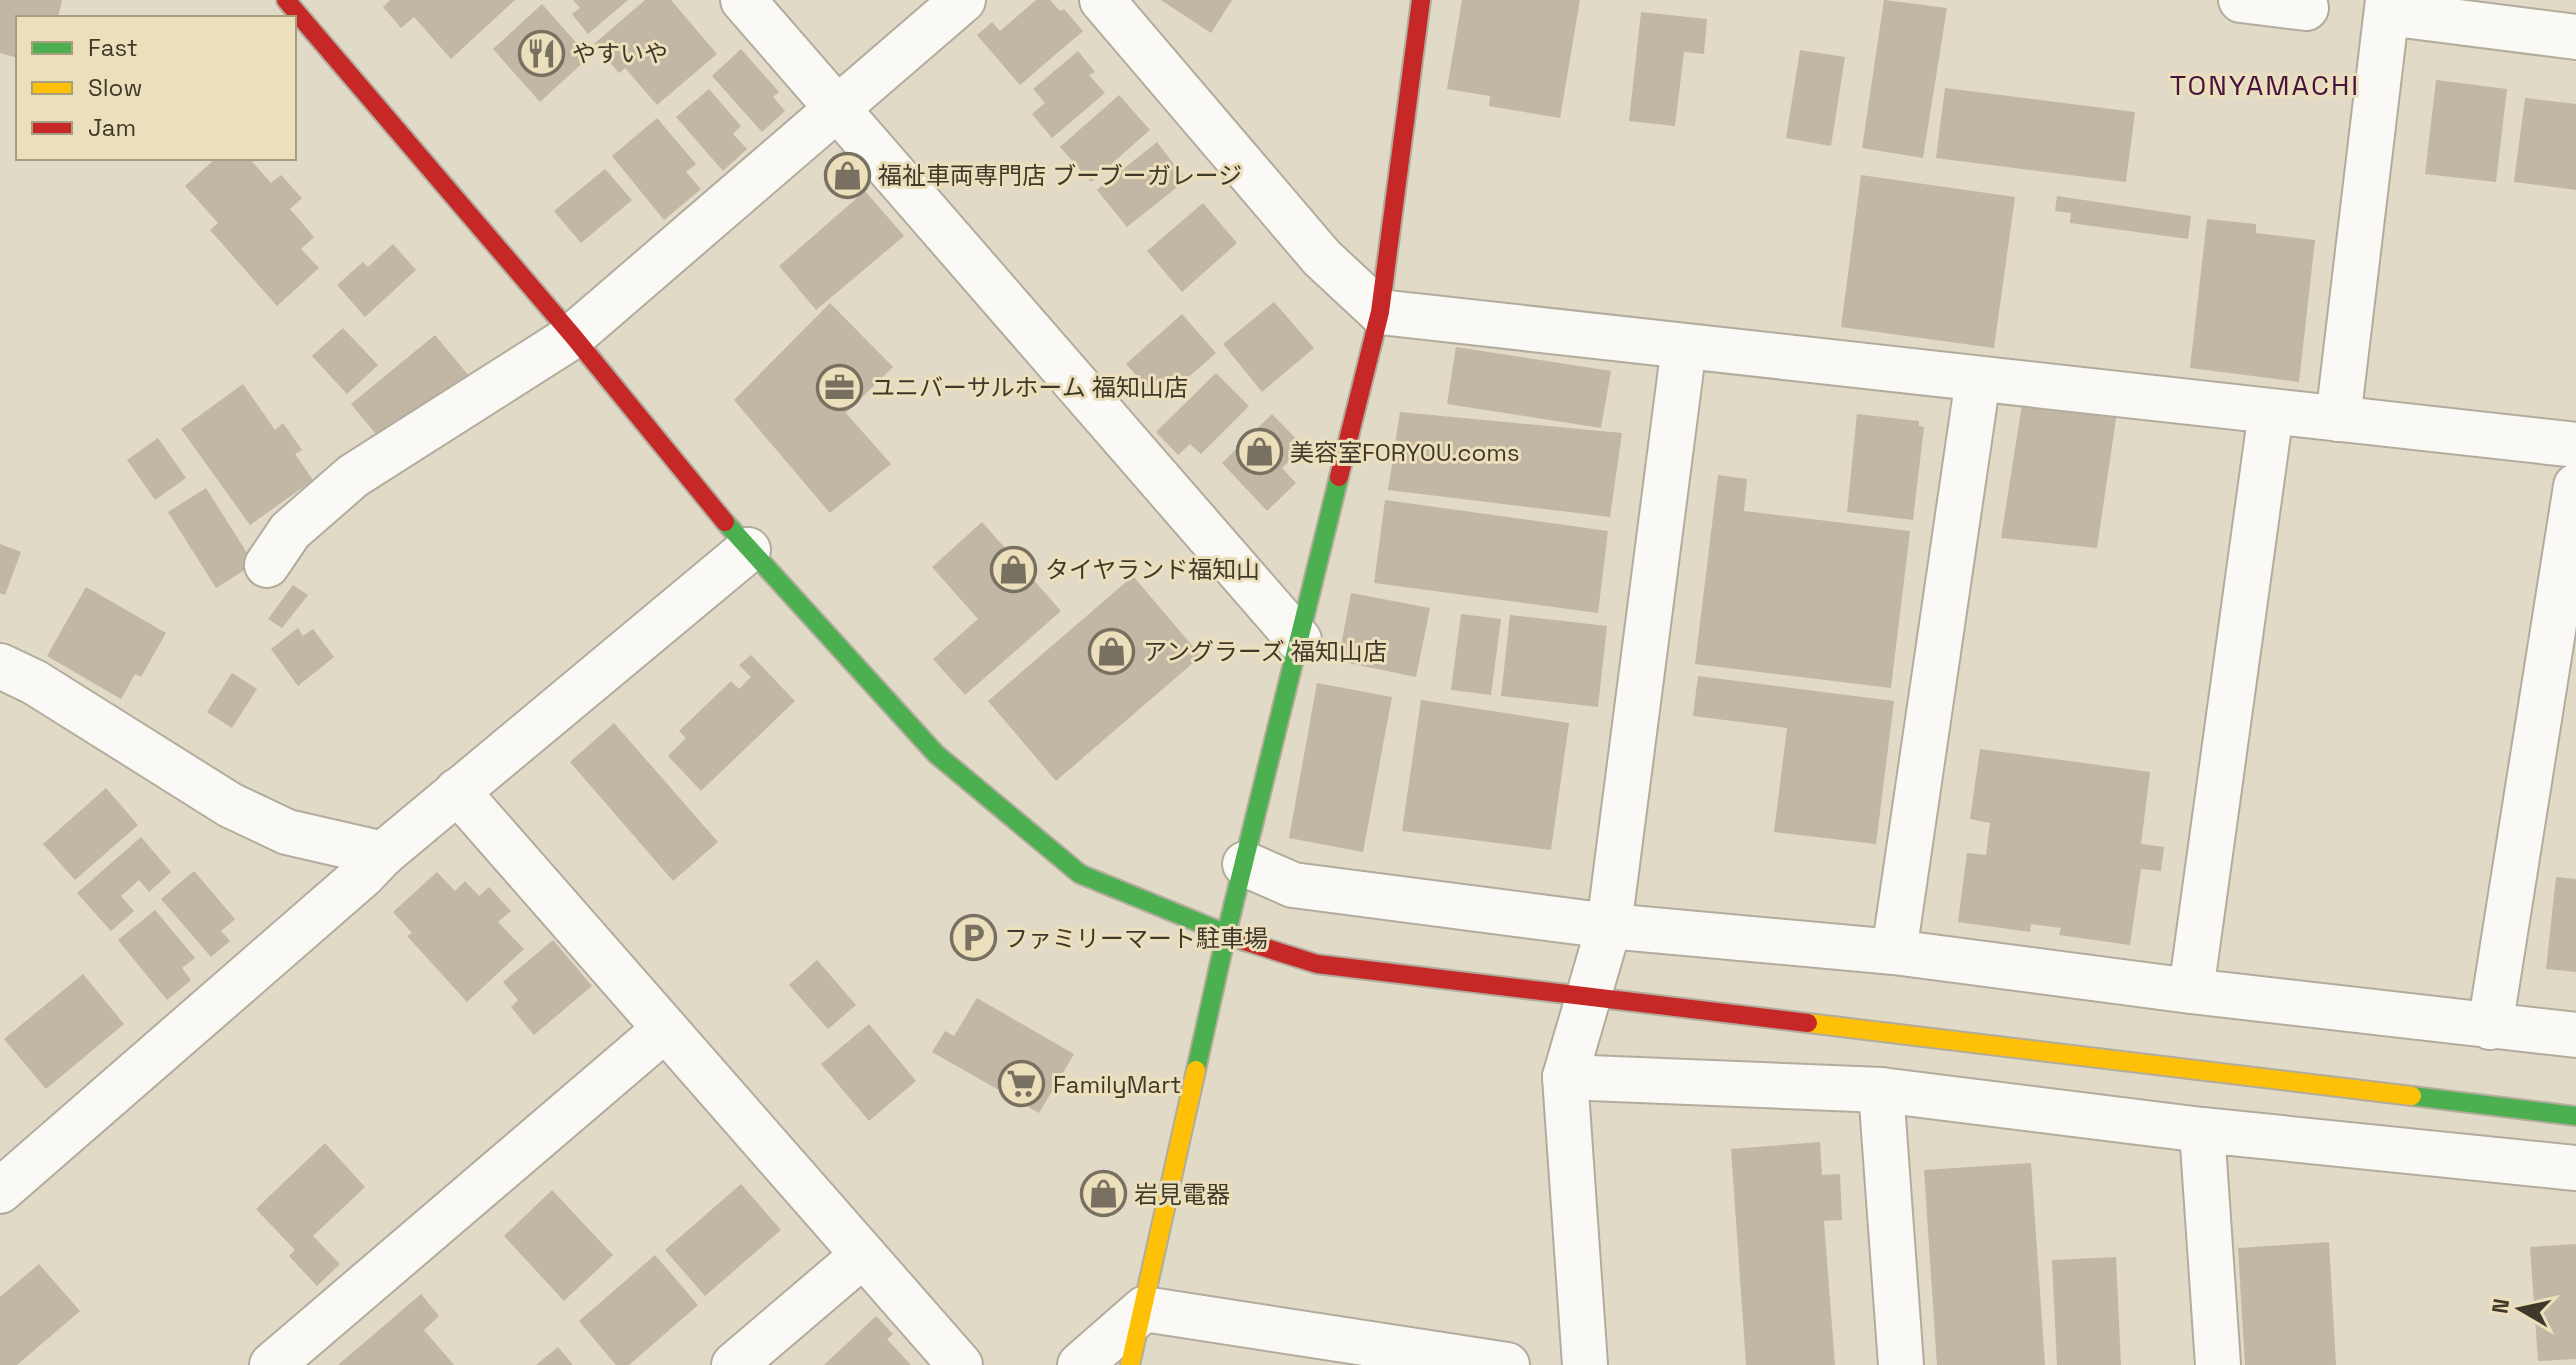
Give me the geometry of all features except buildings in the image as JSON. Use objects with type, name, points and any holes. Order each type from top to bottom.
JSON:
[{"type":"street","points":[[286,0],[573,336],[748,550],[936,754],[1080,874],[1226,935],[1317,964],[2576,1116]]},
{"type":"street","points":[[743,0],[1299,640]]},
{"type":"street","points":[[267,565],[290,531],[353,476],[573,336],[963,0]]},
{"type":"street","points":[[1102,0],[1322,258],[1380,312],[2576,445]]},
{"type":"street","points":[[1130,1365],[1226,935],[1380,312],[1421,0]]},
{"type":"street","points":[[2241,0],[2306,8]]},
{"type":"street","points":[[2338,419],[2387,6],[2576,37]]},
{"type":"street","points":[[1585,1365],[1565,1077],[1609,926],[1684,346]]},
{"type":"street","points":[[1894,952],[1978,379]]},
{"type":"street","points":[[2191,991],[2271,412]]},
{"type":"street","points":[[2490,1027],[2576,486]]},
{"type":"street","points":[[0,1191],[362,876],[383,854],[748,550]]},
{"type":"street","points":[[0,666],[34,682],[230,805],[287,832],[383,854]]},
{"type":"street","points":[[457,791],[960,1365]]},
{"type":"street","points":[[1245,864],[1293,885],[1609,926],[1894,952],[2191,991],[2576,1035]]},
{"type":"street","points":[[272,1365],[664,1030]]},
{"type":"street","points":[[1565,1077],[1881,1090],[2202,1130],[2576,1168]]},
{"type":"street","points":[[1881,1090],[1901,1365]]},
{"type":"street","points":[[2202,1130],[2218,1365]]},
{"type":"street","points":[[734,1365],[862,1256]]},
{"type":"street","points":[[1080,1365],[1144,1309],[1507,1365]]},
{"type":"traffic: fast","points":[[1196,1070],[1226,935],[1339,477]]},
{"type":"traffic: fast","points":[[725,522],[936,754],[1080,874],[1244,941]]},
{"type":"traffic: fast","points":[[2412,1096],[2576,1116]]},
{"type":"traffic: slow","points":[[1808,1023],[2412,1096]]},
{"type":"traffic: slow","points":[[1130,1365],[1196,1070]]},
{"type":"traffic: jam","points":[[286,0],[573,336],[725,522]]},
{"type":"traffic: jam","points":[[1339,477],[1380,312],[1421,0]]},
{"type":"traffic: jam","points":[[1244,941],[1317,964],[1808,1023]]},
{"type":"place","name":"やすいや","points":[[541,53]]},
{"type":"place","name":"福祉車両専門店 ブーブーガレージ","points":[[847,175]]},
{"type":"place","name":"ユニバーサルホーム 福知山店","points":[[840,387]]},
{"type":"place","name":"美容室FORYOU.coms","points":[[1259,452]]},
{"type":"place","name":"タイヤランド福知山","points":[[1014,569]]},
{"type":"place","name":"アングラーズ 福知山店","points":[[1112,651]]},
{"type":"place","name":"ファミリーマート駐車場","points":[[973,938]]},
{"type":"place","name":"FamilyMart","points":[[1022,1084]]},
{"type":"place","name":"岩見電器","points":[[1103,1194]]},
{"type":"district","name":"TONYAMACHI","points":[[2265,85]]}]
